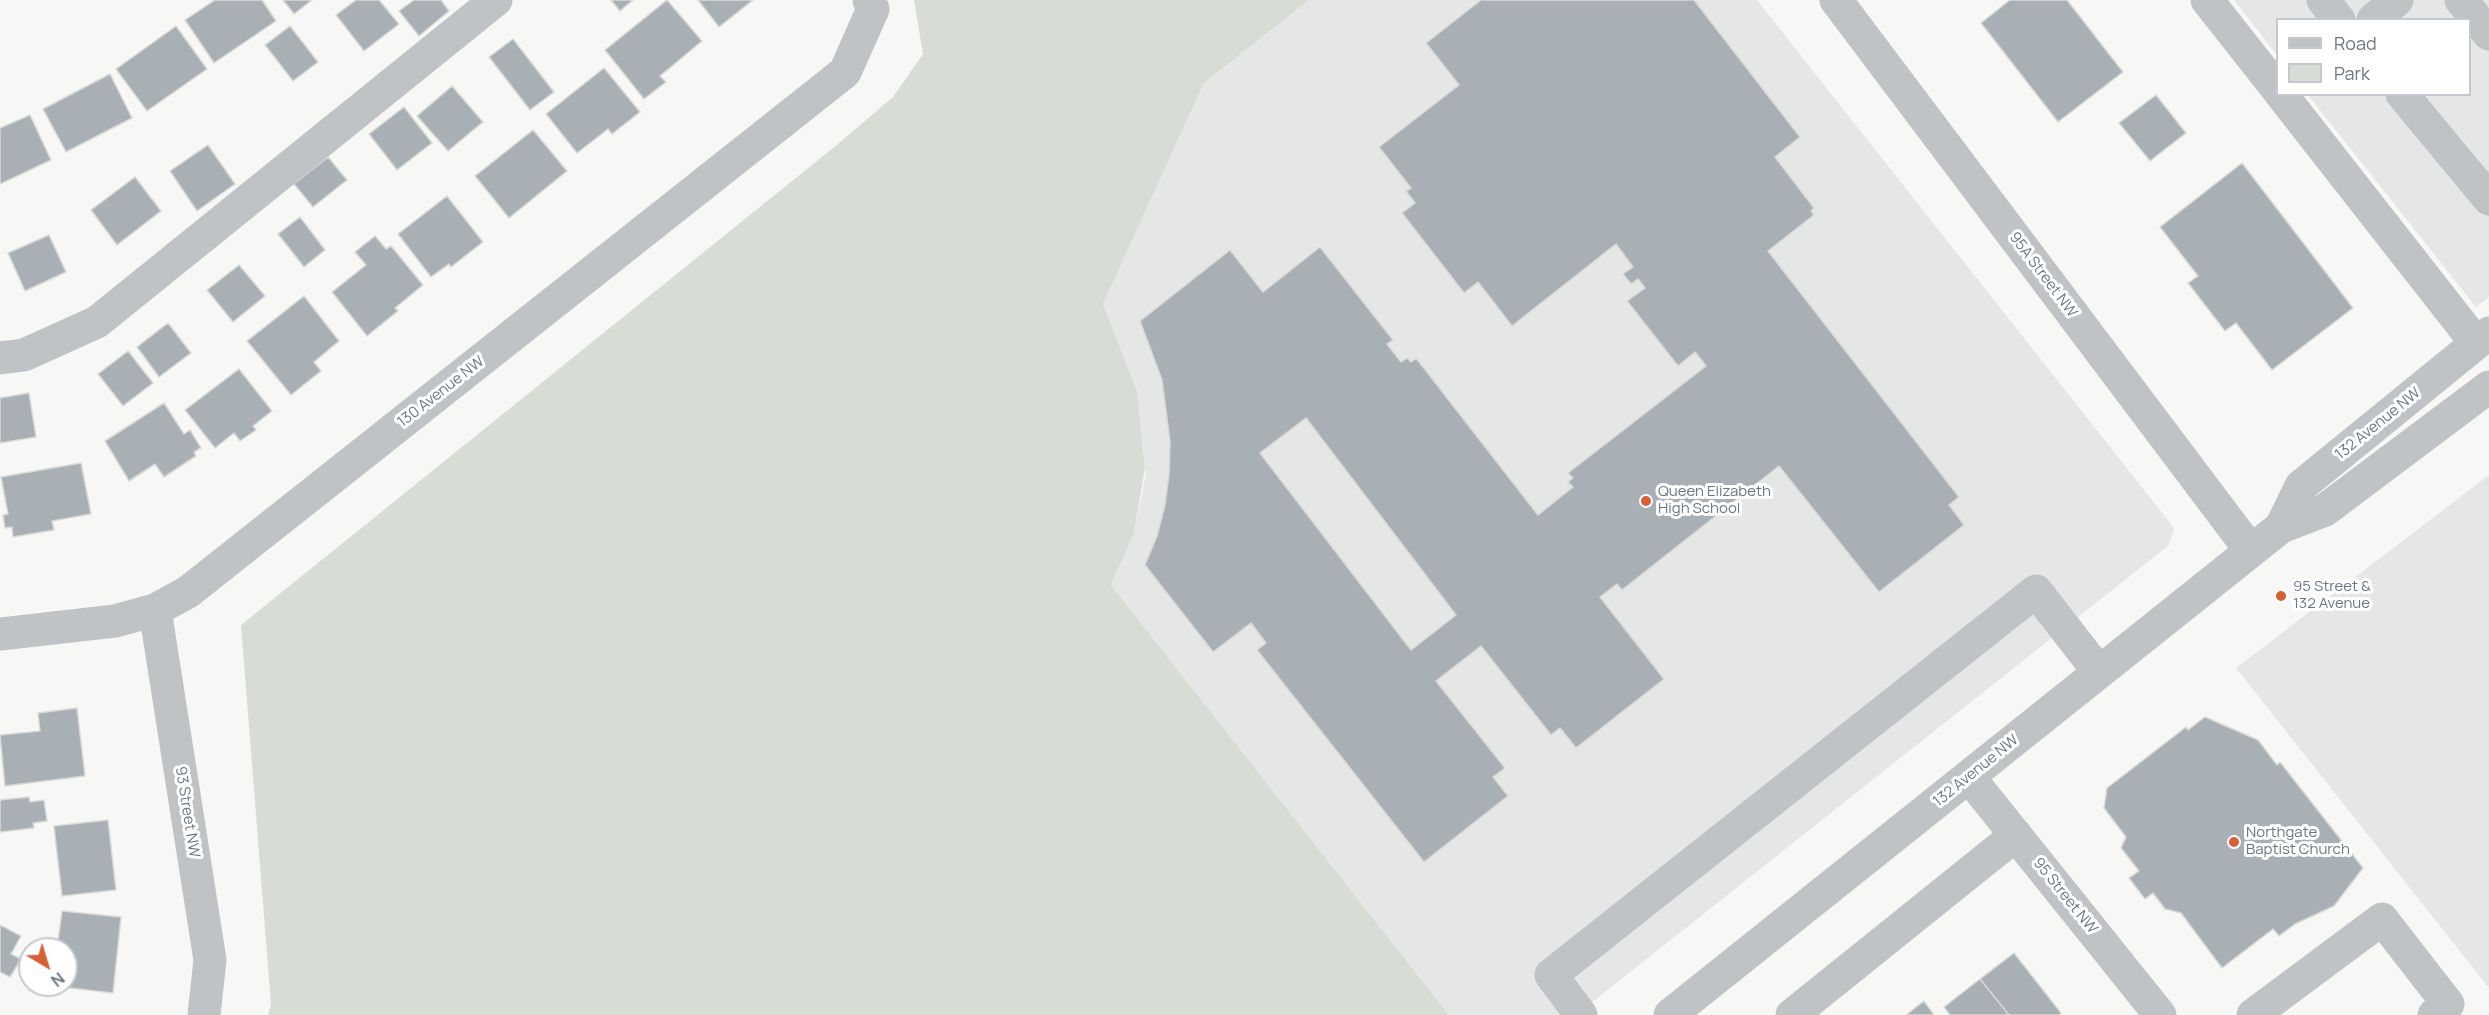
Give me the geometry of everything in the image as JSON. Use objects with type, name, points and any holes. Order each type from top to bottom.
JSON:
[{"type":"street","points":[[0,358],[24,355],[97,322],[496,0]]},
{"type":"street","name":"130 Avenue NW","points":[[0,634],[115,621],[155,610],[189,592],[846,72],[873,9],[869,0]]},
{"type":"street","name":"95A Street NW","points":[[1836,0],[2251,551]]},
{"type":"street","points":[[2207,0],[2276,89]]},
{"type":"street","points":[[2322,0],[2337,18]]},
{"type":"street","points":[[2375,18],[2397,0]]},
{"type":"street","points":[[2461,0],[2489,34]]},
{"type":"street","points":[[2283,96],[2483,338]]},
{"type":"street","points":[[2404,96],[2489,199]]},
{"type":"street","name":"132 Avenue NW","points":[[2281,527],[2301,486],[2483,338]]},
{"type":"street","name":"132 Avenue NW","points":[[1670,1015],[2281,527],[2325,510],[2489,387]]},
{"type":"street","points":[[1581,1015],[1551,975],[2036,591],[2100,672]]},
{"type":"street","name":"93 Street NW","points":[[155,610],[210,960],[204,1015]]},
{"type":"street","name":"95 Street NW","points":[[1969,777],[2160,1015]]},
{"type":"street","points":[[1792,1015],[2016,835]]},
{"type":"street","points":[[2253,1015],[2382,918],[2448,1004],[2434,1015]]},
{"type":"shaded area","name":"Queen Elizabeth High School","points":[[1309,0],[1757,0],[2174,528],[2169,545],[1576,1015],[1449,1015],[1111,585],[1134,533],[1146,474],[1137,391],[1103,304],[1204,83]]},
{"type":"shaded area","points":[[2234,0],[2489,0],[2489,297],[2476,307],[2309,96],[2471,96],[2471,18],[2276,18],[2276,54]]},
{"type":"shaded area","points":[[2489,475],[2489,988],[2236,668]]},
{"type":"green space","points":[[914,0],[1309,0],[1204,83],[1103,304],[1137,391],[1145,468],[1134,533],[1111,585],[1449,1015],[268,1015],[271,1004],[241,625],[838,144],[893,97],[923,54]]},
{"type":"building","points":[[215,0],[262,0],[276,21],[214,63],[185,20]]},
{"type":"building","points":[[283,0],[312,0],[294,14]]},
{"type":"building","points":[[356,0],[379,0],[399,24],[364,51],[336,15]]},
{"type":"building","points":[[414,0],[441,0],[449,11],[419,36],[399,11]]},
{"type":"building","points":[[611,0],[633,0],[620,11]]},
{"type":"building","points":[[667,0],[702,41],[660,76],[666,82],[644,99],[605,50]]},
{"type":"building","points":[[698,0],[753,0],[719,27]]},
{"type":"building","points":[[1481,0],[1694,0],[1800,137],[1775,157],[1814,208],[1811,211],[1814,215],[1768,251],[1959,497],[1949,505],[1964,525],[1879,592],[1779,466],[1622,590],[1617,584],[1600,597],[1664,679],[1576,748],[1560,728],[1551,735],[1481,646],[1436,681],[1505,768],[1493,777],[1508,796],[1424,862],[1257,650],[1266,643],[1251,623],[1213,652],[1145,565],[1157,536],[1165,505],[1170,442],[1162,380],[1140,321],[1230,250],[1263,292],[1320,247],[1393,340],[1387,344],[1401,362],[1407,358],[1411,362],[1416,358],[1538,515],[1573,487],[1568,482],[1573,478],[1568,473],[1706,366],[1695,352],[1678,366],[1627,301],[1645,288],[1638,279],[1631,284],[1623,274],[1633,267],[1616,244],[1512,326],[1478,282],[1464,293],[1402,213],[1415,203],[1406,191],[1411,188],[1379,147],[1459,85],[1426,43]],"holes":[[[1306,418],[1456,615],[1411,650],[1260,453]]]},
{"type":"building","points":[[2010,0],[2067,0],[2123,72],[2058,122],[1981,23]]},
{"type":"building","points":[[176,26],[207,69],[147,111],[116,69]]},
{"type":"building","points":[[290,26],[318,62],[293,81],[265,45]]},
{"type":"building","points":[[513,39],[554,92],[530,110],[489,57]]},
{"type":"building","points":[[604,68],[640,112],[612,134],[608,129],[577,153],[546,114]]},
{"type":"building","points":[[110,74],[132,118],[66,152],[43,109]]},
{"type":"building","points":[[452,86],[483,122],[448,151],[417,116]]},
{"type":"building","points":[[2156,95],[2186,133],[2150,161],[2119,123]]},
{"type":"building","points":[[404,107],[432,143],[397,170],[369,134]]},
{"type":"building","points":[[30,115],[51,160],[0,184],[0,128]]},
{"type":"building","points":[[533,130],[567,171],[509,218],[475,176]]},
{"type":"building","points":[[208,145],[235,184],[197,211],[170,171]]},
{"type":"building","points":[[328,157],[347,180],[313,207],[294,184]]},
{"type":"building","points":[[2242,163],[2353,308],[2272,370],[2236,323],[2225,331],[2188,283],[2198,276],[2160,227]]},
{"type":"building","points":[[135,177],[161,211],[117,245],[91,210]]},
{"type":"building","points":[[447,196],[483,242],[451,267],[449,264],[431,277],[398,234]]},
{"type":"building","points":[[300,217],[325,250],[304,267],[278,234]]},
{"type":"building","points":[[49,235],[66,272],[25,291],[8,253]]},
{"type":"building","points":[[375,236],[386,249],[391,246],[423,285],[395,308],[398,311],[367,336],[332,292],[366,265],[355,252]]},
{"type":"building","points":[[239,265],[265,296],[233,322],[207,290]]},
{"type":"building","points":[[304,296],[339,341],[314,362],[321,371],[291,395],[247,341]]},
{"type":"building","points":[[168,323],[191,353],[159,377],[137,347]]},
{"type":"building","points":[[128,351],[153,383],[123,406],[98,374]]},
{"type":"building","points":[[239,369],[272,411],[253,426],[256,430],[240,441],[234,433],[215,448],[185,410]]},
{"type":"building","points":[[29,393],[36,437],[0,443],[0,398]]},
{"type":"building","points":[[164,403],[184,434],[190,430],[201,448],[194,452],[196,456],[164,477],[155,464],[129,481],[105,441]]},
{"type":"building","points":[[81,463],[91,514],[52,521],[54,530],[13,537],[12,527],[5,528],[3,515],[8,514],[1,477]]},
{"type":"building","points":[[77,708],[85,776],[5,786],[0,735],[40,731],[38,713]]},
{"type":"building","name":"Northgate Baptist Church","points":[[2205,717],[2258,740],[2277,765],[2280,762],[2363,868],[2334,906],[2295,924],[2279,936],[2273,929],[2222,968],[2181,913],[2165,909],[2153,893],[2145,899],[2129,878],[2139,871],[2121,848],[2126,837],[2104,808],[2107,788],[2186,727],[2188,730]]},
{"type":"building","points":[[29,797],[30,802],[44,800],[47,821],[33,823],[34,828],[0,832],[0,800]]},
{"type":"building","points":[[108,820],[116,890],[62,896],[54,826]]},
{"type":"building","points":[[62,911],[121,917],[113,993],[78,989],[78,937],[59,937]]},
{"type":"building","points":[[0,925],[21,936],[18,937],[11,954],[18,958],[18,964],[10,977],[0,972]]},
{"type":"building","points":[[2014,953],[2061,1013],[2059,1015],[2009,1015],[1980,979]]},
{"type":"building","points":[[1980,979],[2009,1015],[1950,1015],[1944,1007]]},
{"type":"building","points":[[1924,1001],[1934,1015],[1906,1015]]},
{"type":"place","name":"Queen Elizabeth High School","points":[[1646,501]]},
{"type":"place","name":"95 Street & 132 Avenue","points":[[2281,596]]},
{"type":"place","name":"Northgate Baptist Church","points":[[2234,842]]}]
